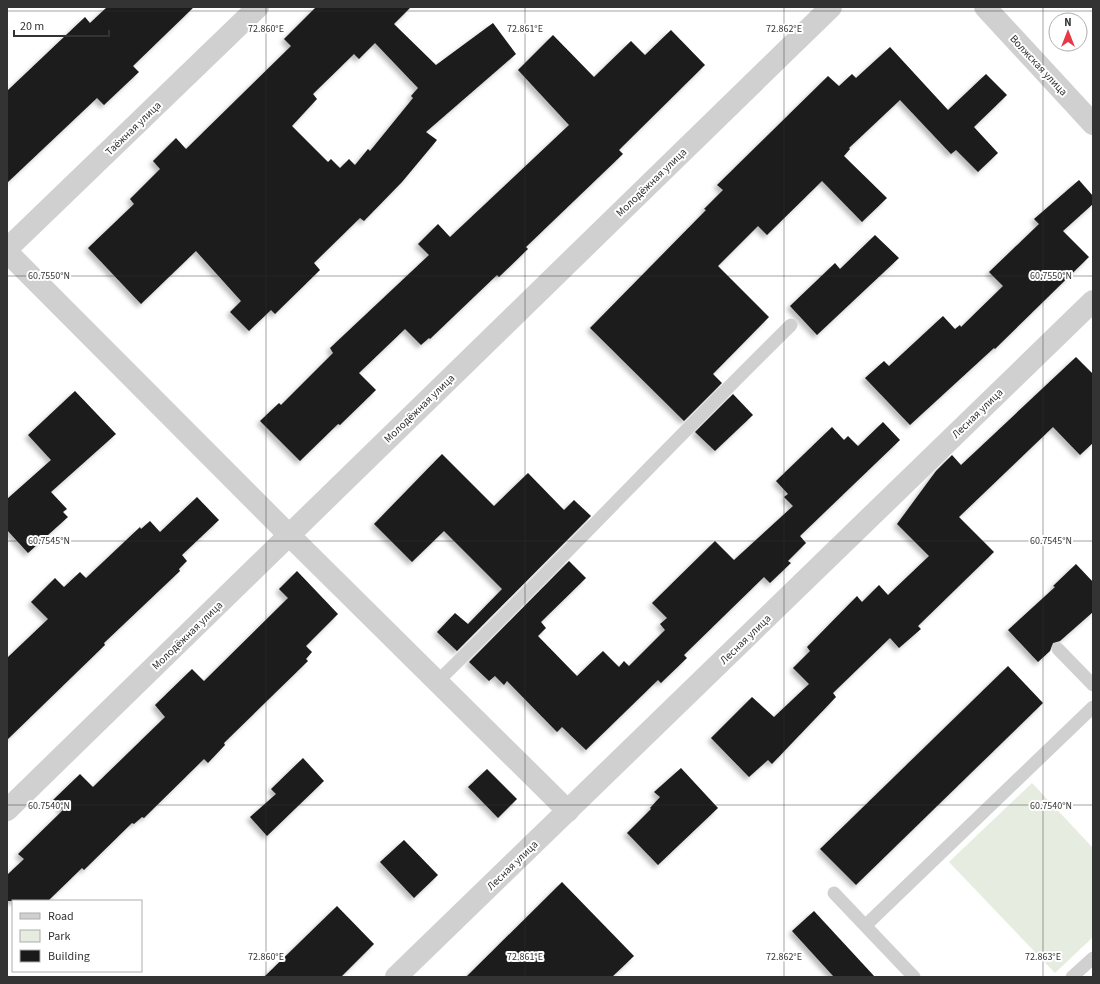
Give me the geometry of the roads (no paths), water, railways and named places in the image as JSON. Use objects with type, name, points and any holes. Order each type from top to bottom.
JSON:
[{"type":"street","name":"Таёжная улица","points":[[7,251],[258,7]]},
{"type":"street","name":"Молодёжная улица","points":[[7,810],[830,7]]},
{"type":"street","name":"Волжская улица","points":[[985,7],[1093,124]]},
{"type":"street","points":[[7,251],[289,535],[568,811]]},
{"type":"street","name":"Лесная улица","points":[[396,977],[1093,301]]},
{"type":"lane","points":[[437,682],[523,598],[726,389],[791,325]]},
{"type":"lane","points":[[1058,649],[1093,685]]},
{"type":"lane","points":[[866,925],[1093,707]]},
{"type":"lane","points":[[834,893],[914,977]]},
{"type":"lane","points":[[1072,977],[1093,958]]}]
